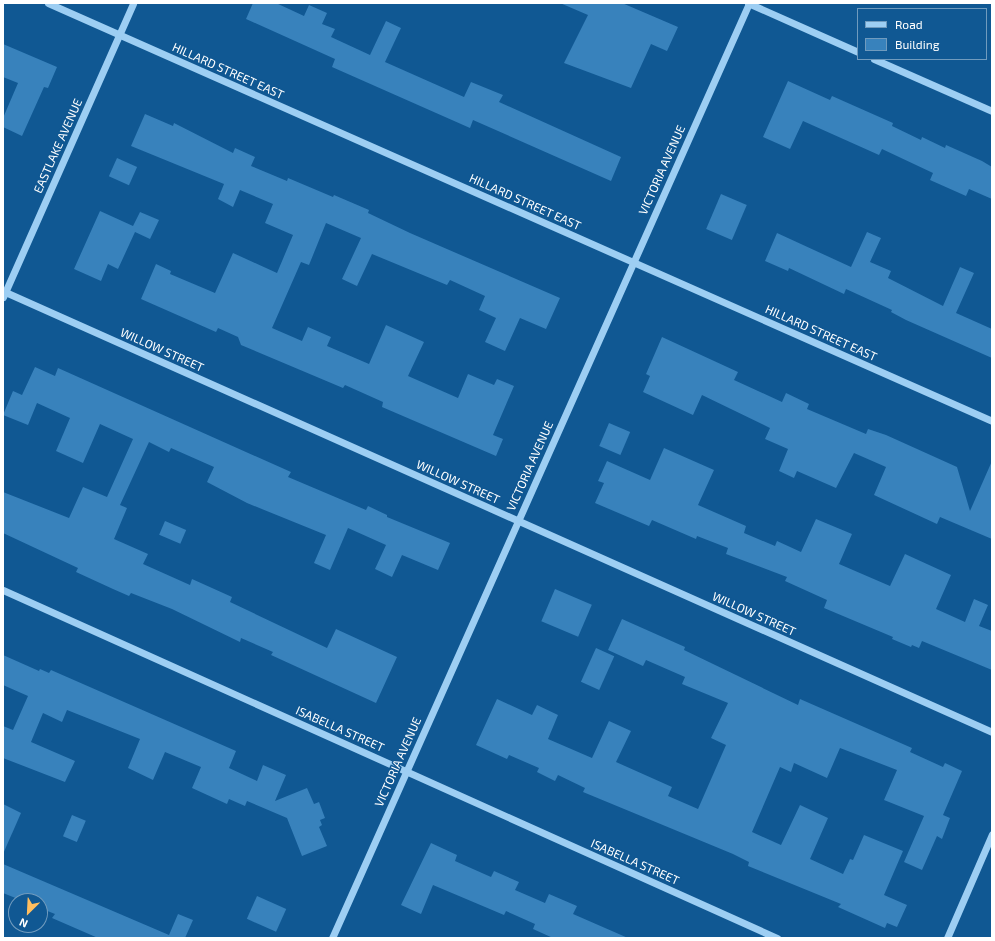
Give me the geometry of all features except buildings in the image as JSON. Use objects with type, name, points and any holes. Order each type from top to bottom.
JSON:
[{"type":"street","name":"HILLARD STREET EAST","points":[[48,3],[992,421]]},
{"type":"street","name":"EASTLAKE AVENUE","points":[[4,294],[134,3]]},
{"type":"street","points":[[748,3],[857,52]]},
{"type":"street","name":"VICTORIA AVENUE","points":[[332,938],[748,3]]},
{"type":"street","points":[[876,60],[992,111]]},
{"type":"street","name":"WILLOW STREET","points":[[4,294],[992,732]]},
{"type":"street","name":"ISABELLA STREET","points":[[3,590],[777,938]]},
{"type":"street","points":[[947,938],[992,834]]}]
